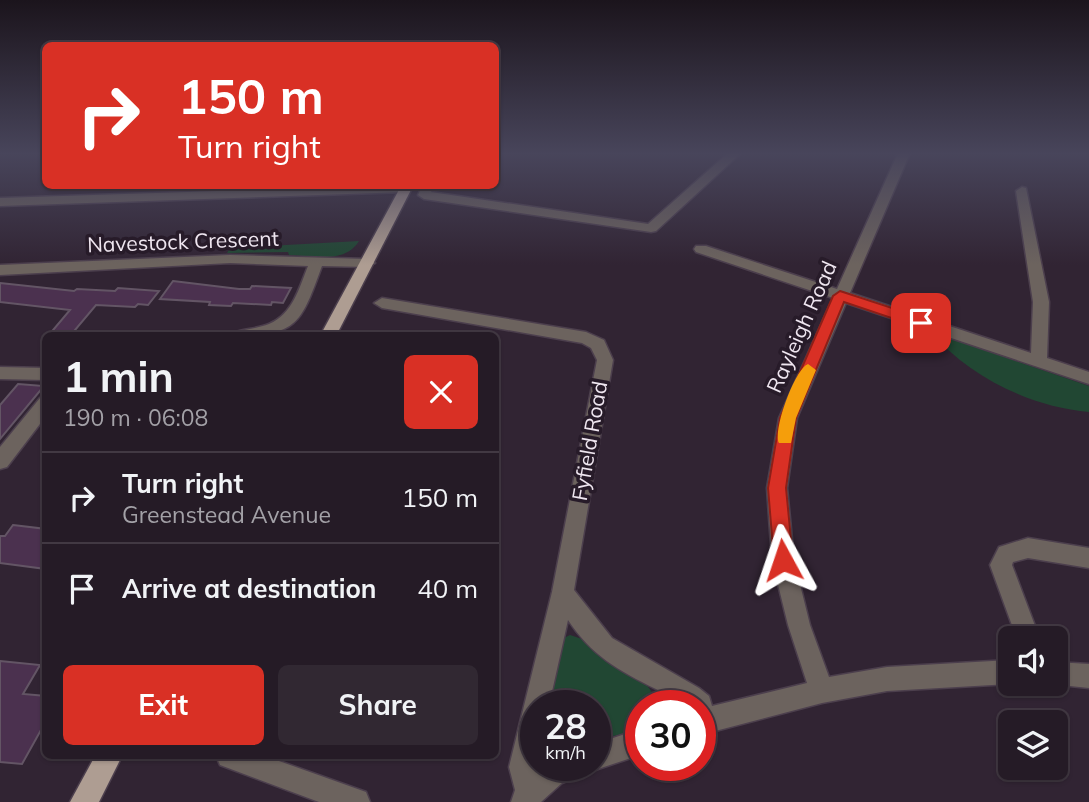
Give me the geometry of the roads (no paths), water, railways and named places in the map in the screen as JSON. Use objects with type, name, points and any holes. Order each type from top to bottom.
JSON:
[{"type":"main road","points":[[330,332],[404,190]]},
{"type":"main road","points":[[84,802],[107,759]]},
{"type":"street","points":[[0,202],[361,190]]},
{"type":"street","points":[[429,190],[651,228],[693,190]]},
{"type":"street","name":"Rayleigh Road","points":[[822,691],[799,625],[783,560],[777,488],[788,418],[887,190]]},
{"type":"street","points":[[1022,191],[1041,302],[1039,360]]},
{"type":"street","points":[[701,249],[1089,378]]},
{"type":"street","name":"Navestock Crescent","points":[[0,270],[230,259],[368,263]]},
{"type":"street","points":[[283,331],[293,317],[317,261]]},
{"type":"street","name":"Fyfield Road","points":[[382,303],[586,338],[598,344],[605,360],[563,592],[540,690]]},
{"type":"street","points":[[0,373],[42,374]]},
{"type":"street","points":[[0,461],[42,408]]},
{"type":"street","points":[[1024,626],[1001,565],[1006,554],[1028,548],[1089,558]]},
{"type":"street","points":[[563,592],[584,623],[610,652],[684,690]]},
{"type":"street","points":[[716,710],[887,679],[998,673]]},
{"type":"street","points":[[1068,675],[1089,677]]},
{"type":"street","points":[[237,759],[356,802]]},
{"type":"street","points":[[526,798],[544,781]]}]
